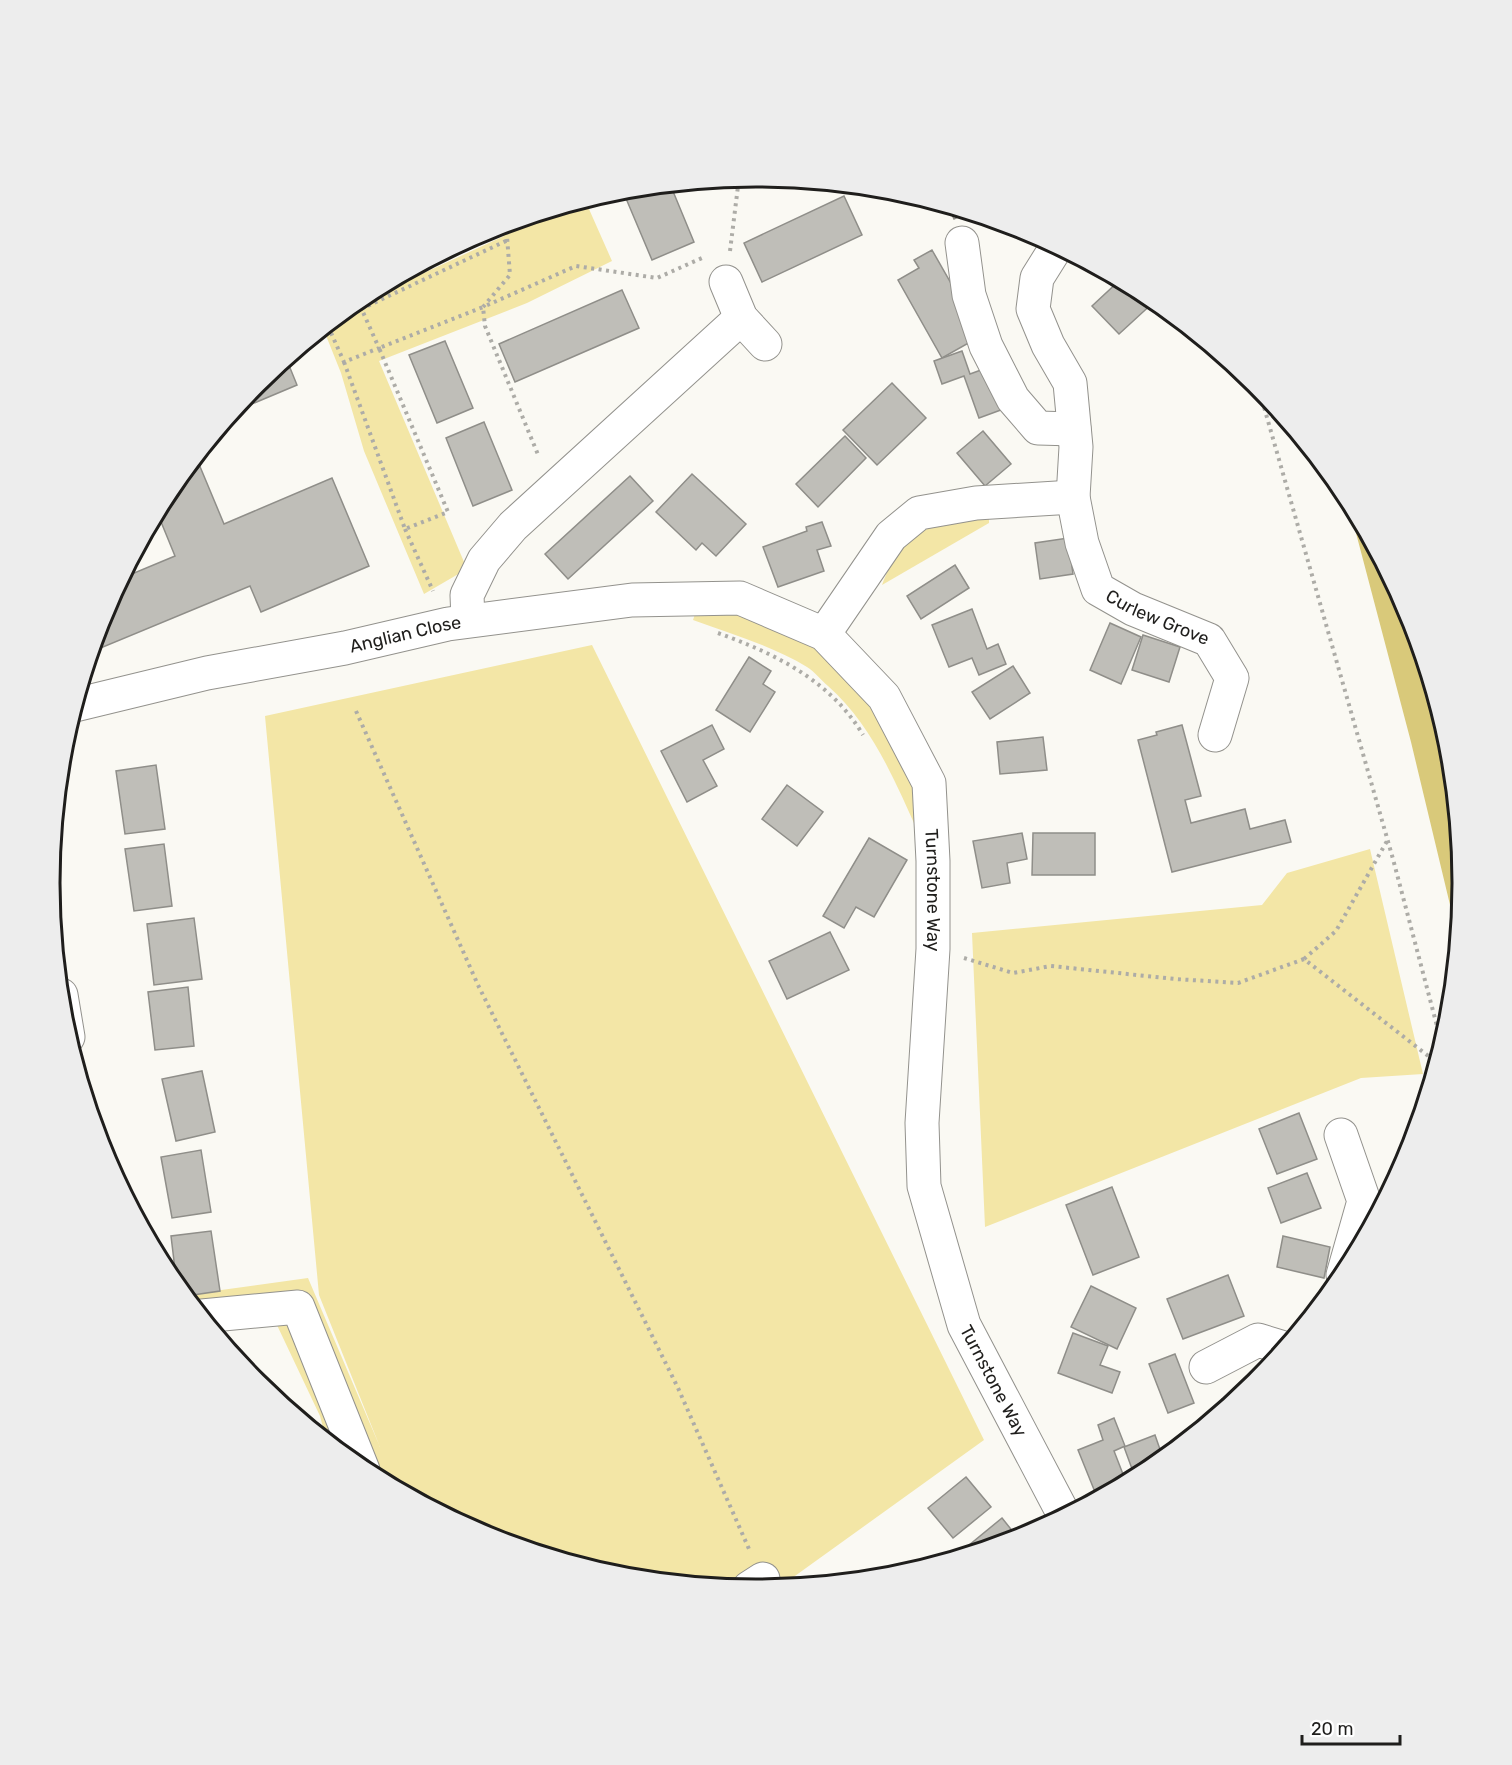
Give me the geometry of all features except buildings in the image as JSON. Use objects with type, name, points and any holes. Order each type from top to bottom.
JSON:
[{"type":"street","points":[[962,243],[969,295],[986,346],[1013,399],[1038,428],[1074,429]]},
{"type":"street","name":"Curlew Grove","points":[[1053,253],[1037,278],[1033,309],[1048,345],[1070,384],[1076,447],[1073,497],[1082,543],[1098,589],[1133,609],[1209,639],[1232,678],[1215,735]]},
{"type":"street","points":[[719,262],[741,318],[765,344]]},
{"type":"street","name":"Anglian Close","points":[[84,703],[207,673],[345,648],[458,622],[467,595],[484,560],[513,526],[741,318]]},
{"type":"street","points":[[824,634],[891,536],[919,513],[976,503],[1073,497]]},
{"type":"street","name":"Turnstone Way","points":[[458,622],[632,600],[740,598],[824,634],[884,697],[929,783],[933,861],[933,949],[922,1123],[924,1186],[964,1326],[1061,1509]]},
{"type":"street","points":[[1341,1135],[1364,1201],[1353,1241]]},
{"type":"street","points":[[212,1315],[298,1307],[356,1452]]},
{"type":"street","points":[[1206,1367],[1258,1340],[1275,1345]]},
{"type":"path","points":[[344,362],[483,307],[576,266],[657,278],[719,262],[731,246],[738,187]]},
{"type":"path","points":[[507,232],[510,275],[483,307],[485,326],[552,490]]},
{"type":"path","points":[[358,312],[508,240]]},
{"type":"path","points":[[719,262],[731,246]]},
{"type":"path","points":[[362,310],[448,512],[405,529]]},
{"type":"path","points":[[330,332],[344,362],[405,529],[458,622]]},
{"type":"path","points":[[1264,408],[1387,840],[1437,1026]]},
{"type":"path","points":[[712,632],[754,647],[806,673],[836,699],[864,736]]},
{"type":"path","points":[[356,711],[478,985],[678,1388],[754,1579]]},
{"type":"path","points":[[933,949],[1013,973],[1051,966],[1238,983],[1304,959],[1336,931],[1387,840]]},
{"type":"path","points":[[1304,959],[1429,1057]]},
{"type":"shaded area","points":[[588,207],[612,261],[527,303],[379,361],[467,569],[424,594],[364,451],[341,373],[326,335],[406,281],[504,236],[503,234],[532,223]]},
{"type":"shaded area","points":[[989,519],[989,523],[882,585],[899,551],[922,531],[952,522]]},
{"type":"shaded area","points":[[1354,527],[1399,616],[1428,702],[1439,747],[1446,792],[1451,837],[1451,911],[1411,742]]},
{"type":"shaded area","points":[[698,605],[740,608],[797,632],[869,694],[914,790],[918,832],[880,754],[844,701],[813,671],[794,660],[752,641],[693,620]]},
{"type":"shaded area","points":[[592,645],[984,1440],[793,1577],[756,1579],[665,1573],[576,1555],[532,1542],[448,1507],[408,1485],[369,1461],[323,1428],[320,1416],[276,1323],[223,1329],[195,1294],[308,1278],[380,1447],[319,1295],[265,716]]},
{"type":"shaded area","points":[[1370,849],[1423,1074],[1361,1078],[985,1227],[972,933],[1262,905],[1287,873]]}]
